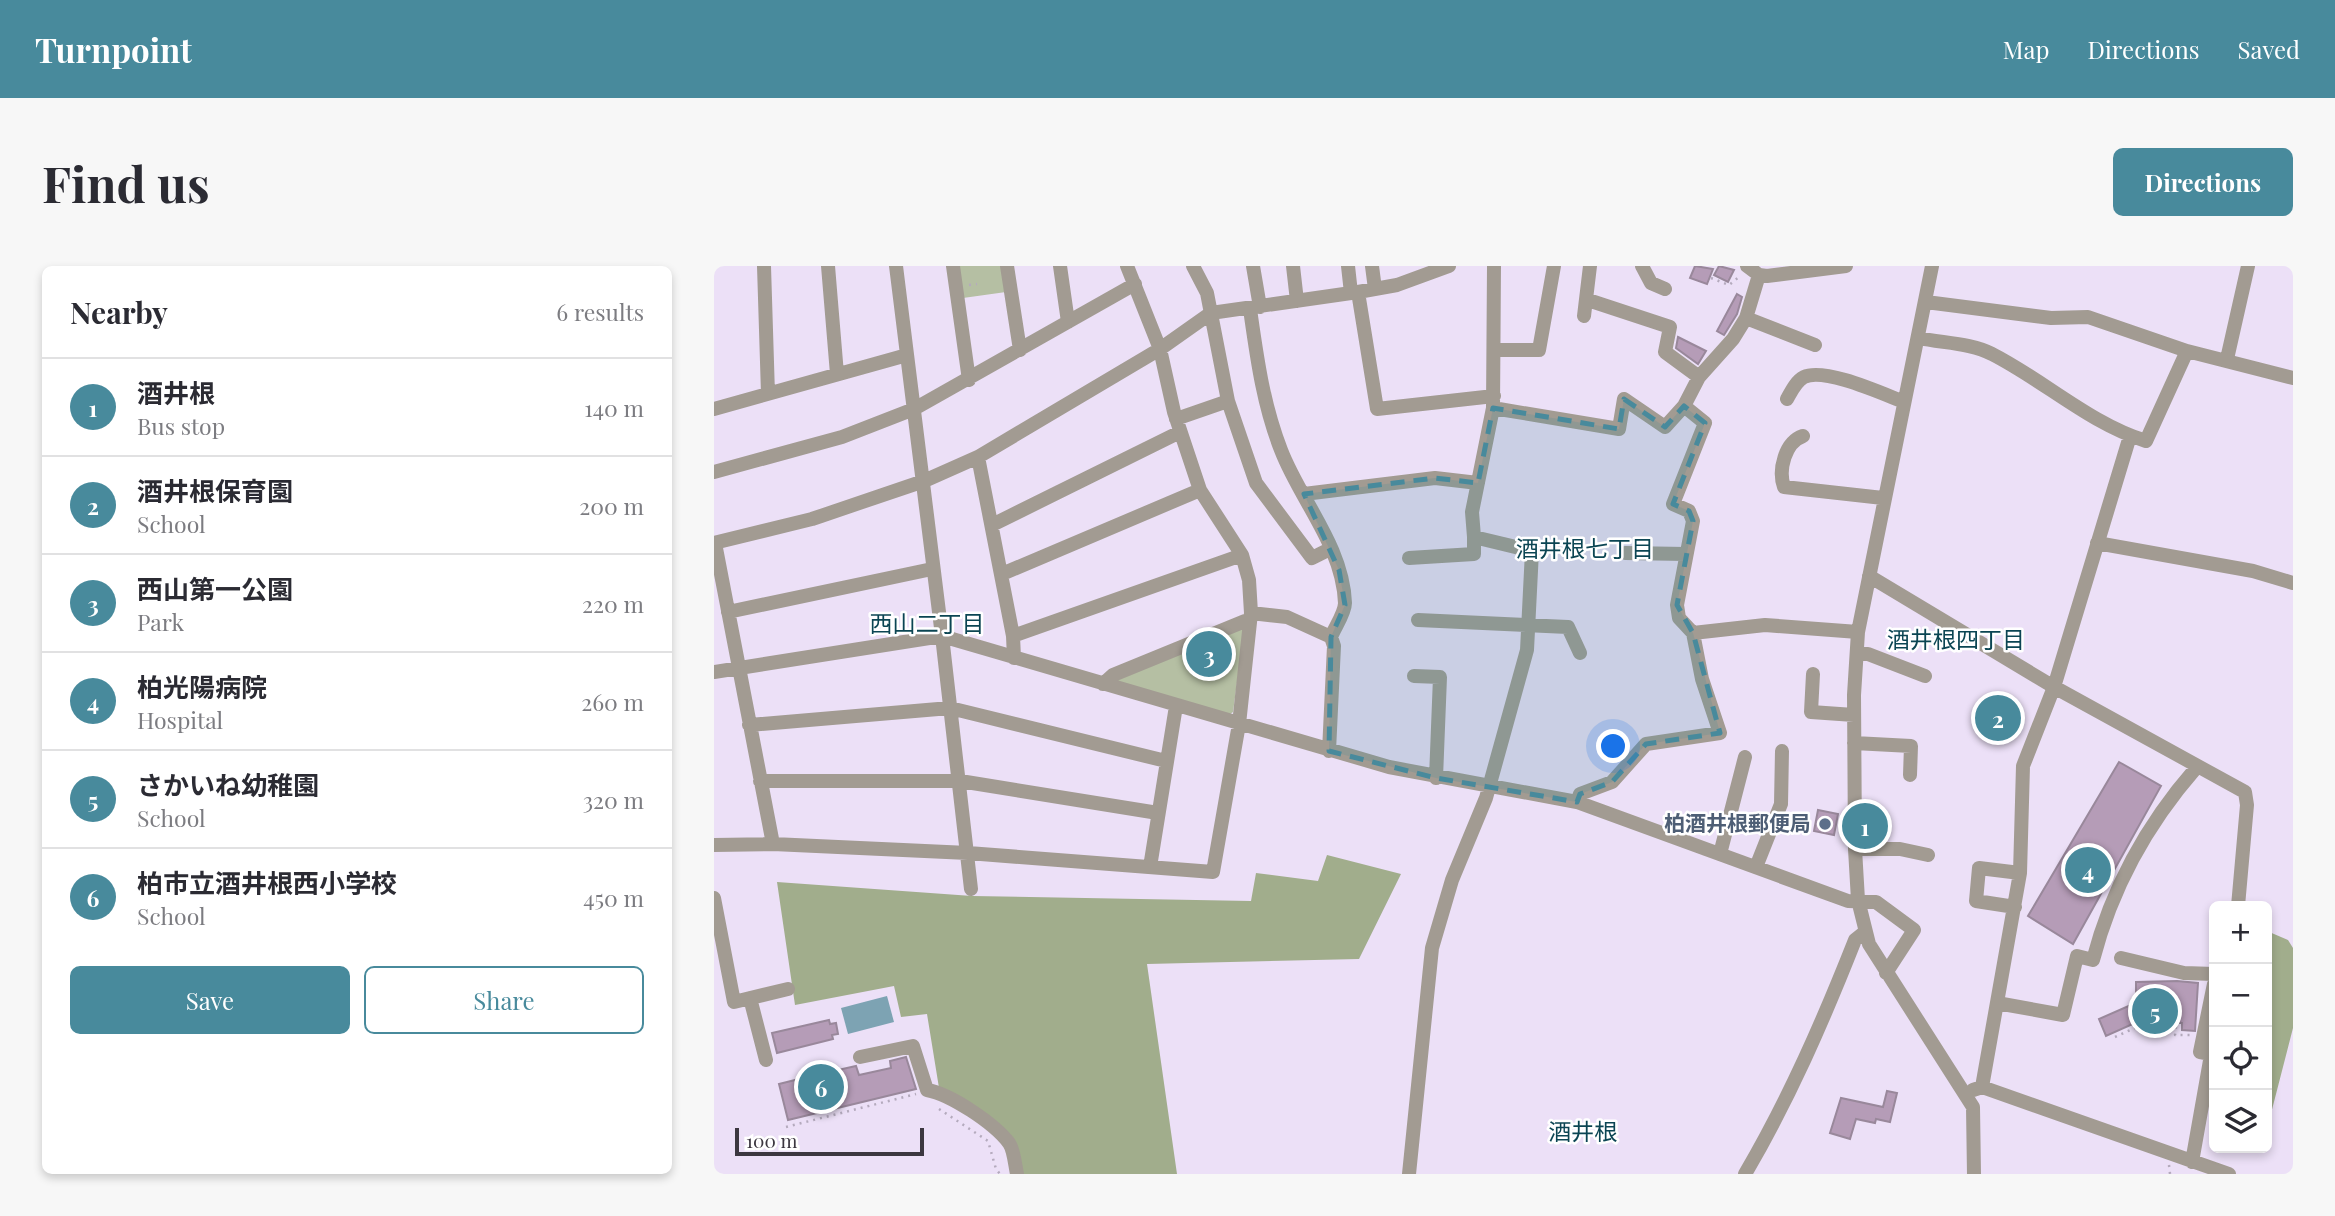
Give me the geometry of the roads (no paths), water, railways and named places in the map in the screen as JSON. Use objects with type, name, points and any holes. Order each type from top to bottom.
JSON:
[{"type":"street","points":[[764,266],[768,394]]},
{"type":"street","points":[[828,266],[837,374]]},
{"type":"street","points":[[896,266],[924,481],[932,569],[960,781],[971,889]]},
{"type":"street","points":[[953,266],[969,380]]},
{"type":"street","points":[[1007,266],[1020,350]]},
{"type":"street","points":[[1060,266],[1068,322]]},
{"type":"street","points":[[714,845],[773,844],[968,853],[1213,872],[1239,724],[1251,618],[1249,580],[1242,555],[1200,490],[1178,426],[1160,349],[1127,266]]},
{"type":"street","points":[[1193,266],[1207,293],[1228,401],[1256,483],[1312,558],[1330,549]]},
{"type":"street","points":[[1253,266],[1263,397],[1282,453],[1339,570],[1345,605],[1331,637],[1334,656],[1329,751]]},
{"type":"street","points":[[1293,266],[1297,301]]},
{"type":"street","points":[[1348,266],[1377,409],[1494,402],[1619,429],[1624,399],[1665,427],[1684,406],[1699,377],[1733,339],[1746,318],[1749,272],[1846,266]]},
{"type":"street","points":[[1372,266],[1375,289]]},
{"type":"street","points":[[773,844],[714,543],[812,519],[924,481],[978,457],[1160,349],[1211,313],[1375,289],[1449,266]]},
{"type":"street","points":[[1409,558],[1474,554],[1472,512],[1494,402],[1494,266]]},
{"type":"street","points":[[1496,350],[1539,350],[1554,266]]},
{"type":"street","points":[[1584,316],[1590,266]]},
{"type":"street","points":[[1642,266],[1651,283],[1665,289]]},
{"type":"street","points":[[1932,266],[1858,632],[1854,715],[1855,849],[1858,900],[1865,932],[1886,973],[1966,1092],[1975,1114],[1974,1174]]},
{"type":"street","points":[[2227,359],[2248,266]]},
{"type":"street","points":[[714,472],[842,437],[914,409],[1135,284]]},
{"type":"street","points":[[1588,300],[1670,327],[1665,352],[1699,377]]},
{"type":"street","points":[[1926,302],[2052,318],[2088,317],[2187,351],[2227,359],[2293,378]]},
{"type":"street","points":[[1746,318],[1815,345]]},
{"type":"street","points":[[1919,338],[1990,353],[2058,398],[2130,436],[2146,441],[2187,351]]},
{"type":"street","points":[[714,409],[907,355]]},
{"type":"street","points":[[1787,399],[1797,383],[1812,376],[1842,380],[1904,402]]},
{"type":"street","points":[[992,525],[1228,401]]},
{"type":"street","points":[[1577,802],[1580,794],[1612,782],[1646,744],[1720,733],[1702,679],[1693,633],[1679,618],[1677,605],[1693,521],[1689,511],[1673,504],[1705,423],[1684,406]]},
{"type":"street","points":[[1803,436],[1794,439],[1787,449],[1782,478],[1784,487],[1883,498]]},
{"type":"street","points":[[1982,1087],[2020,873],[2023,766],[2054,687],[2130,436]]},
{"type":"street","points":[[978,457],[1002,574],[1013,636],[1014,658]]},
{"type":"street","points":[[1304,494],[1436,478],[1478,483]]},
{"type":"street","points":[[1002,574],[1200,490]]},
{"type":"street","points":[[1409,1174],[1432,948],[1452,880],[1489,787],[1527,650],[1532,551],[1474,537]]},
{"type":"street","points":[[2097,543],[2253,571],[2293,583]]},
{"type":"street","points":[[1625,553],[1686,554]]},
{"type":"street","points":[[1013,636],[1242,555]]},
{"type":"street","points":[[728,612],[932,569]]},
{"type":"street","points":[[1869,576],[2054,687],[2196,768],[2245,792],[2247,805],[2238,901]]},
{"type":"street","points":[[1102,684],[1112,675],[1251,618],[1287,617],[1331,637]]},
{"type":"street","points":[[1418,620],[1567,627],[1580,653]]},
{"type":"street","points":[[1693,633],[1765,625],[1858,632]]},
{"type":"street","points":[[714,672],[942,636],[1329,751],[1436,778],[1577,802],[1848,901],[1876,901],[1914,930],[1886,973]]},
{"type":"street","points":[[1857,654],[1868,654],[1925,676]]},
{"type":"street","points":[[1813,674],[1811,712],[1854,715]]},
{"type":"street","points":[[1413,676],[1440,677],[1436,778]]},
{"type":"street","points":[[1150,867],[1176,706]]},
{"type":"street","points":[[749,725],[950,708],[1166,761]]},
{"type":"street","points":[[1854,743],[1911,746],[1910,775]]},
{"type":"street","points":[[1756,867],[1781,804],[1782,751]]},
{"type":"street","points":[[1720,854],[1745,757]]},
{"type":"street","points":[[1997,1003],[2063,1015],[2077,956],[2093,960],[2110,906],[2130,861],[2156,819],[2196,768]]},
{"type":"street","points":[[760,781],[960,781],[1158,813]]},
{"type":"street","points":[[1855,849],[1900,849],[1928,855]]},
{"type":"street","points":[[2015,906],[1976,901],[1979,868],[2020,873]]},
{"type":"street","points":[[714,898],[734,1002],[788,989]]},
{"type":"street","points":[[1745,1174],[1781,1112],[1810,1053],[1855,940],[1865,932]]},
{"type":"street","points":[[2121,958],[2184,973],[2209,974]]},
{"type":"street","points":[[750,998],[766,1060]]},
{"type":"street","points":[[2209,1008],[2200,1052],[2209,1054]]},
{"type":"street","points":[[860,1057],[913,1046],[927,1090],[942,1093],[993,1127],[1010,1144],[1017,1174]]},
{"type":"street","points":[[2192,1162],[2209,1081]]},
{"type":"street","points":[[1966,1092],[1982,1087],[2229,1174]]},
{"type":"water","points":[[887,996],[894,1022],[848,1034],[841,1008]]},
{"type":"place","name":"西山第一公園","points":[[1209,654]]},
{"type":"place","name":"酒井根保育園","points":[[1998,718]]},
{"type":"place","name":"柏酒井根郵便局","points":[[1825,824]]},
{"type":"place","name":"酒井根","points":[[1865,826]]},
{"type":"place","name":"柏光陽病院","points":[[2088,870]]},
{"type":"place","name":"さかいね幼稚園","points":[[2155,1011]]},
{"type":"place","name":"柏市立酒井根西小学校","points":[[821,1087]]},
{"type":"district","name":"酒井根七丁目","points":[[1585,549]]},
{"type":"district","name":"西山二丁目","points":[[927,624]]},
{"type":"district","name":"酒井根四丁目","points":[[1956,640]]},
{"type":"district","name":"酒井根","points":[[1583,1132]]}]
